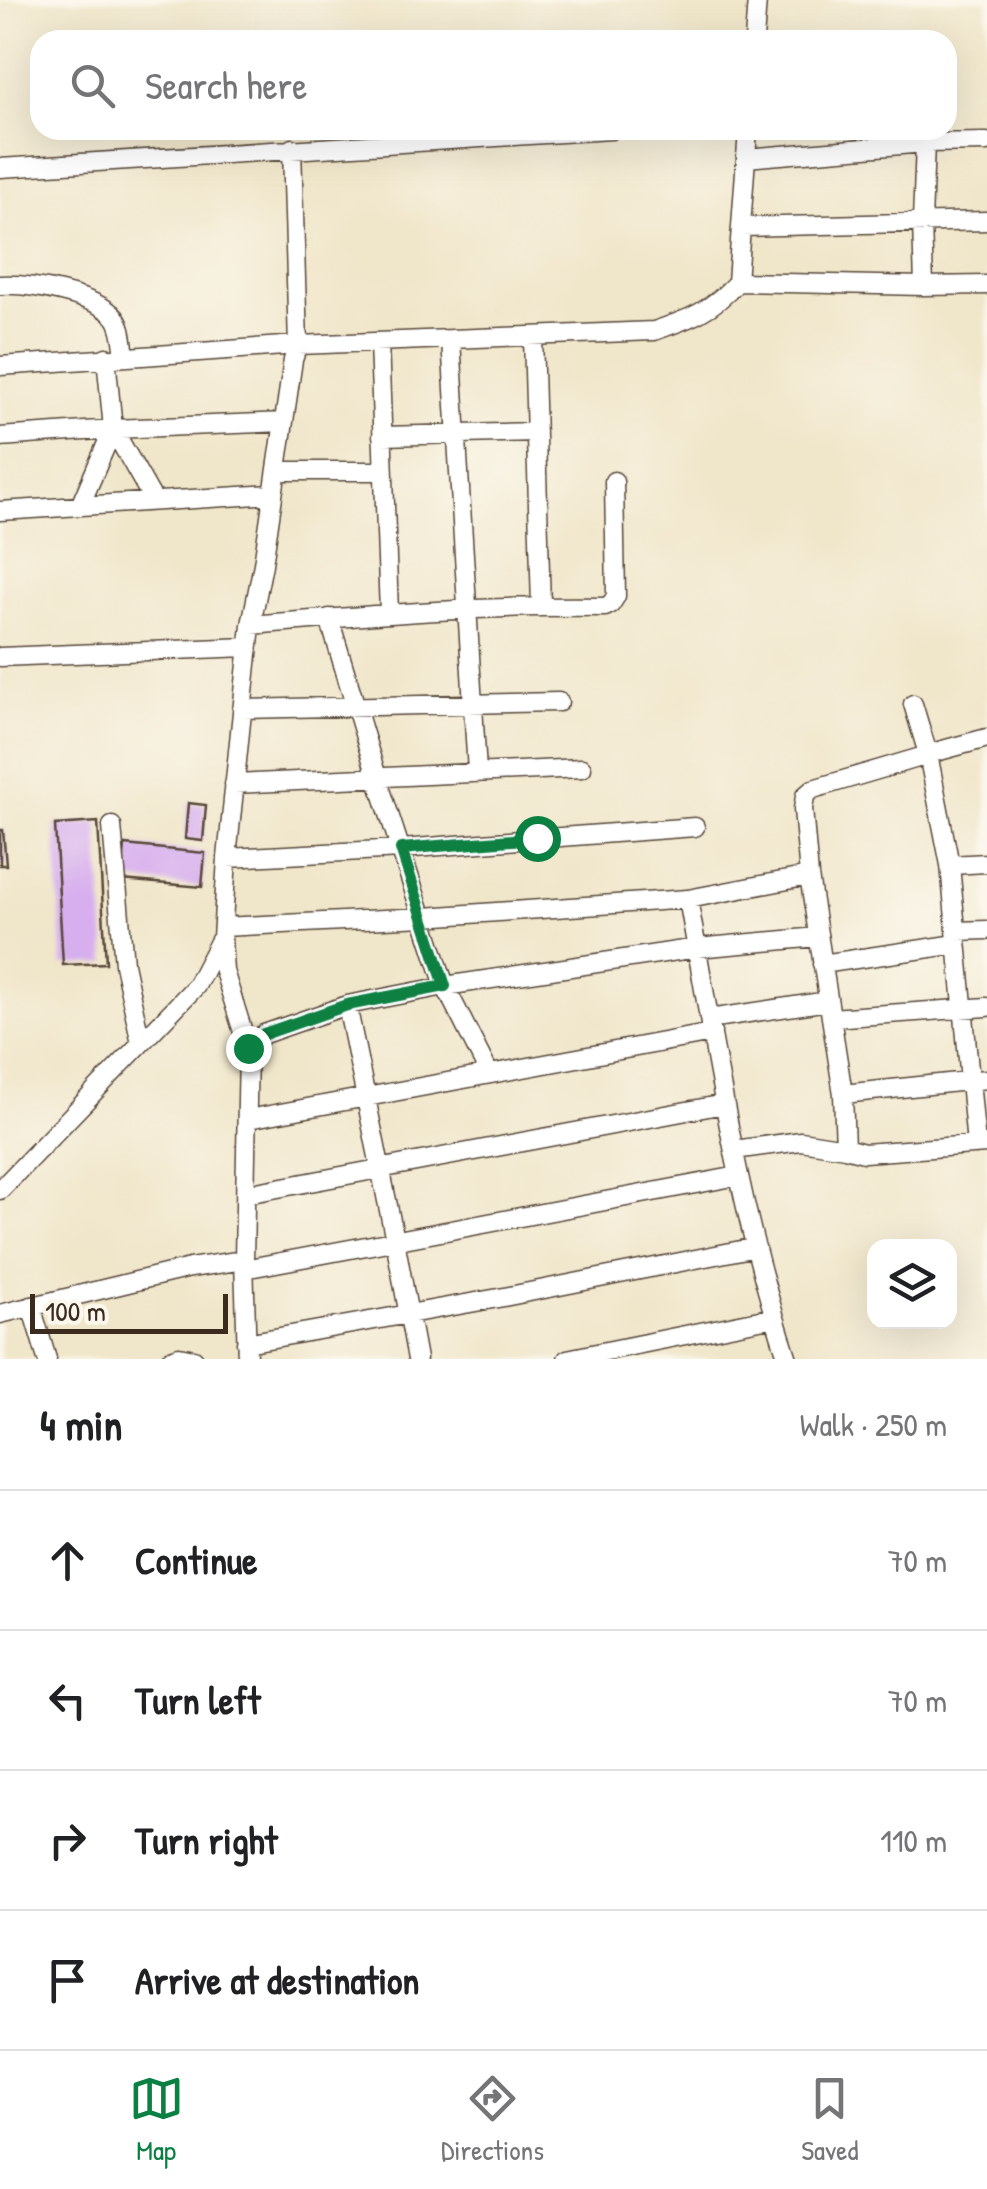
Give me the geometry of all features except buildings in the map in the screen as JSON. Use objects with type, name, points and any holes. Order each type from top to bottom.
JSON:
[{"type":"street","points":[[755,30],[757,0]]},
{"type":"street","points":[[0,168],[434,140]]},
{"type":"street","points":[[0,366],[298,345],[654,332],[705,311],[722,300],[737,282],[747,140]]},
{"type":"street","points":[[746,158],[924,143],[987,142]]},
{"type":"street","points":[[924,143],[924,286]]},
{"type":"street","points":[[292,148],[298,345],[250,625],[222,932],[224,971],[248,1048],[244,1264],[247,1351],[408,1314],[756,1247]]},
{"type":"street","points":[[742,226],[987,221]]},
{"type":"street","points":[[737,282],[987,284]]},
{"type":"street","points":[[0,286],[26,286],[91,300],[113,314],[120,326],[125,356]]},
{"type":"street","points":[[534,336],[542,606]]},
{"type":"street","points":[[452,339],[478,772]]},
{"type":"street","points":[[378,342],[389,613]]},
{"type":"street","points":[[106,357],[113,428],[154,501]]},
{"type":"street","points":[[0,437],[113,428],[284,422]]},
{"type":"street","points":[[80,506],[113,428]]},
{"type":"street","points":[[382,436],[536,432]]},
{"type":"street","points":[[276,470],[384,471]]},
{"type":"street","points":[[250,625],[467,609],[604,607],[616,596],[614,481]]},
{"type":"street","points":[[0,511],[273,494]]},
{"type":"street","points":[[330,618],[445,986],[488,1074]]},
{"type":"street","points":[[0,657],[248,647]]},
{"type":"street","points":[[242,710],[559,702]]},
{"type":"street","points":[[734,1150],[800,1141],[864,1154],[982,1145],[978,1080],[963,1009],[950,865],[928,755],[913,704]]},
{"type":"street","points":[[845,1148],[843,1094],[809,876],[803,809],[806,796],[812,788],[987,738]]},
{"type":"street","points":[[234,784],[582,768]]},
{"type":"street","points":[[112,826],[124,964],[141,1043]]},
{"type":"street","points":[[227,858],[694,827]]},
{"type":"street","points":[[950,865],[987,862]]},
{"type":"street","points":[[222,932],[688,899],[809,876]]},
{"type":"street","points":[[688,899],[738,1176],[788,1359]]},
{"type":"street","points":[[822,964],[987,930]]},
{"type":"street","points":[[0,1190],[196,986],[222,932]]},
{"type":"street","points":[[248,1048],[264,1034],[347,1005],[696,948],[818,937]]},
{"type":"street","points":[[347,1005],[416,1359]]},
{"type":"street","points":[[248,1119],[488,1074],[710,1026],[830,1010],[987,1007]]},
{"type":"street","points":[[843,1094],[978,1080]]},
{"type":"street","points":[[246,1194],[724,1104]]},
{"type":"street","points":[[0,1314],[190,1268],[244,1264],[395,1240],[738,1176]]},
{"type":"street","points":[[31,1306],[47,1359]]},
{"type":"street","points":[[567,1359],[774,1317]]},
{"type":"street","points":[[171,1359],[194,1359]]},
{"type":"route","points":[[248,1048],[264,1034],[347,1005],[445,986],[401,849],[537,838]]}]
